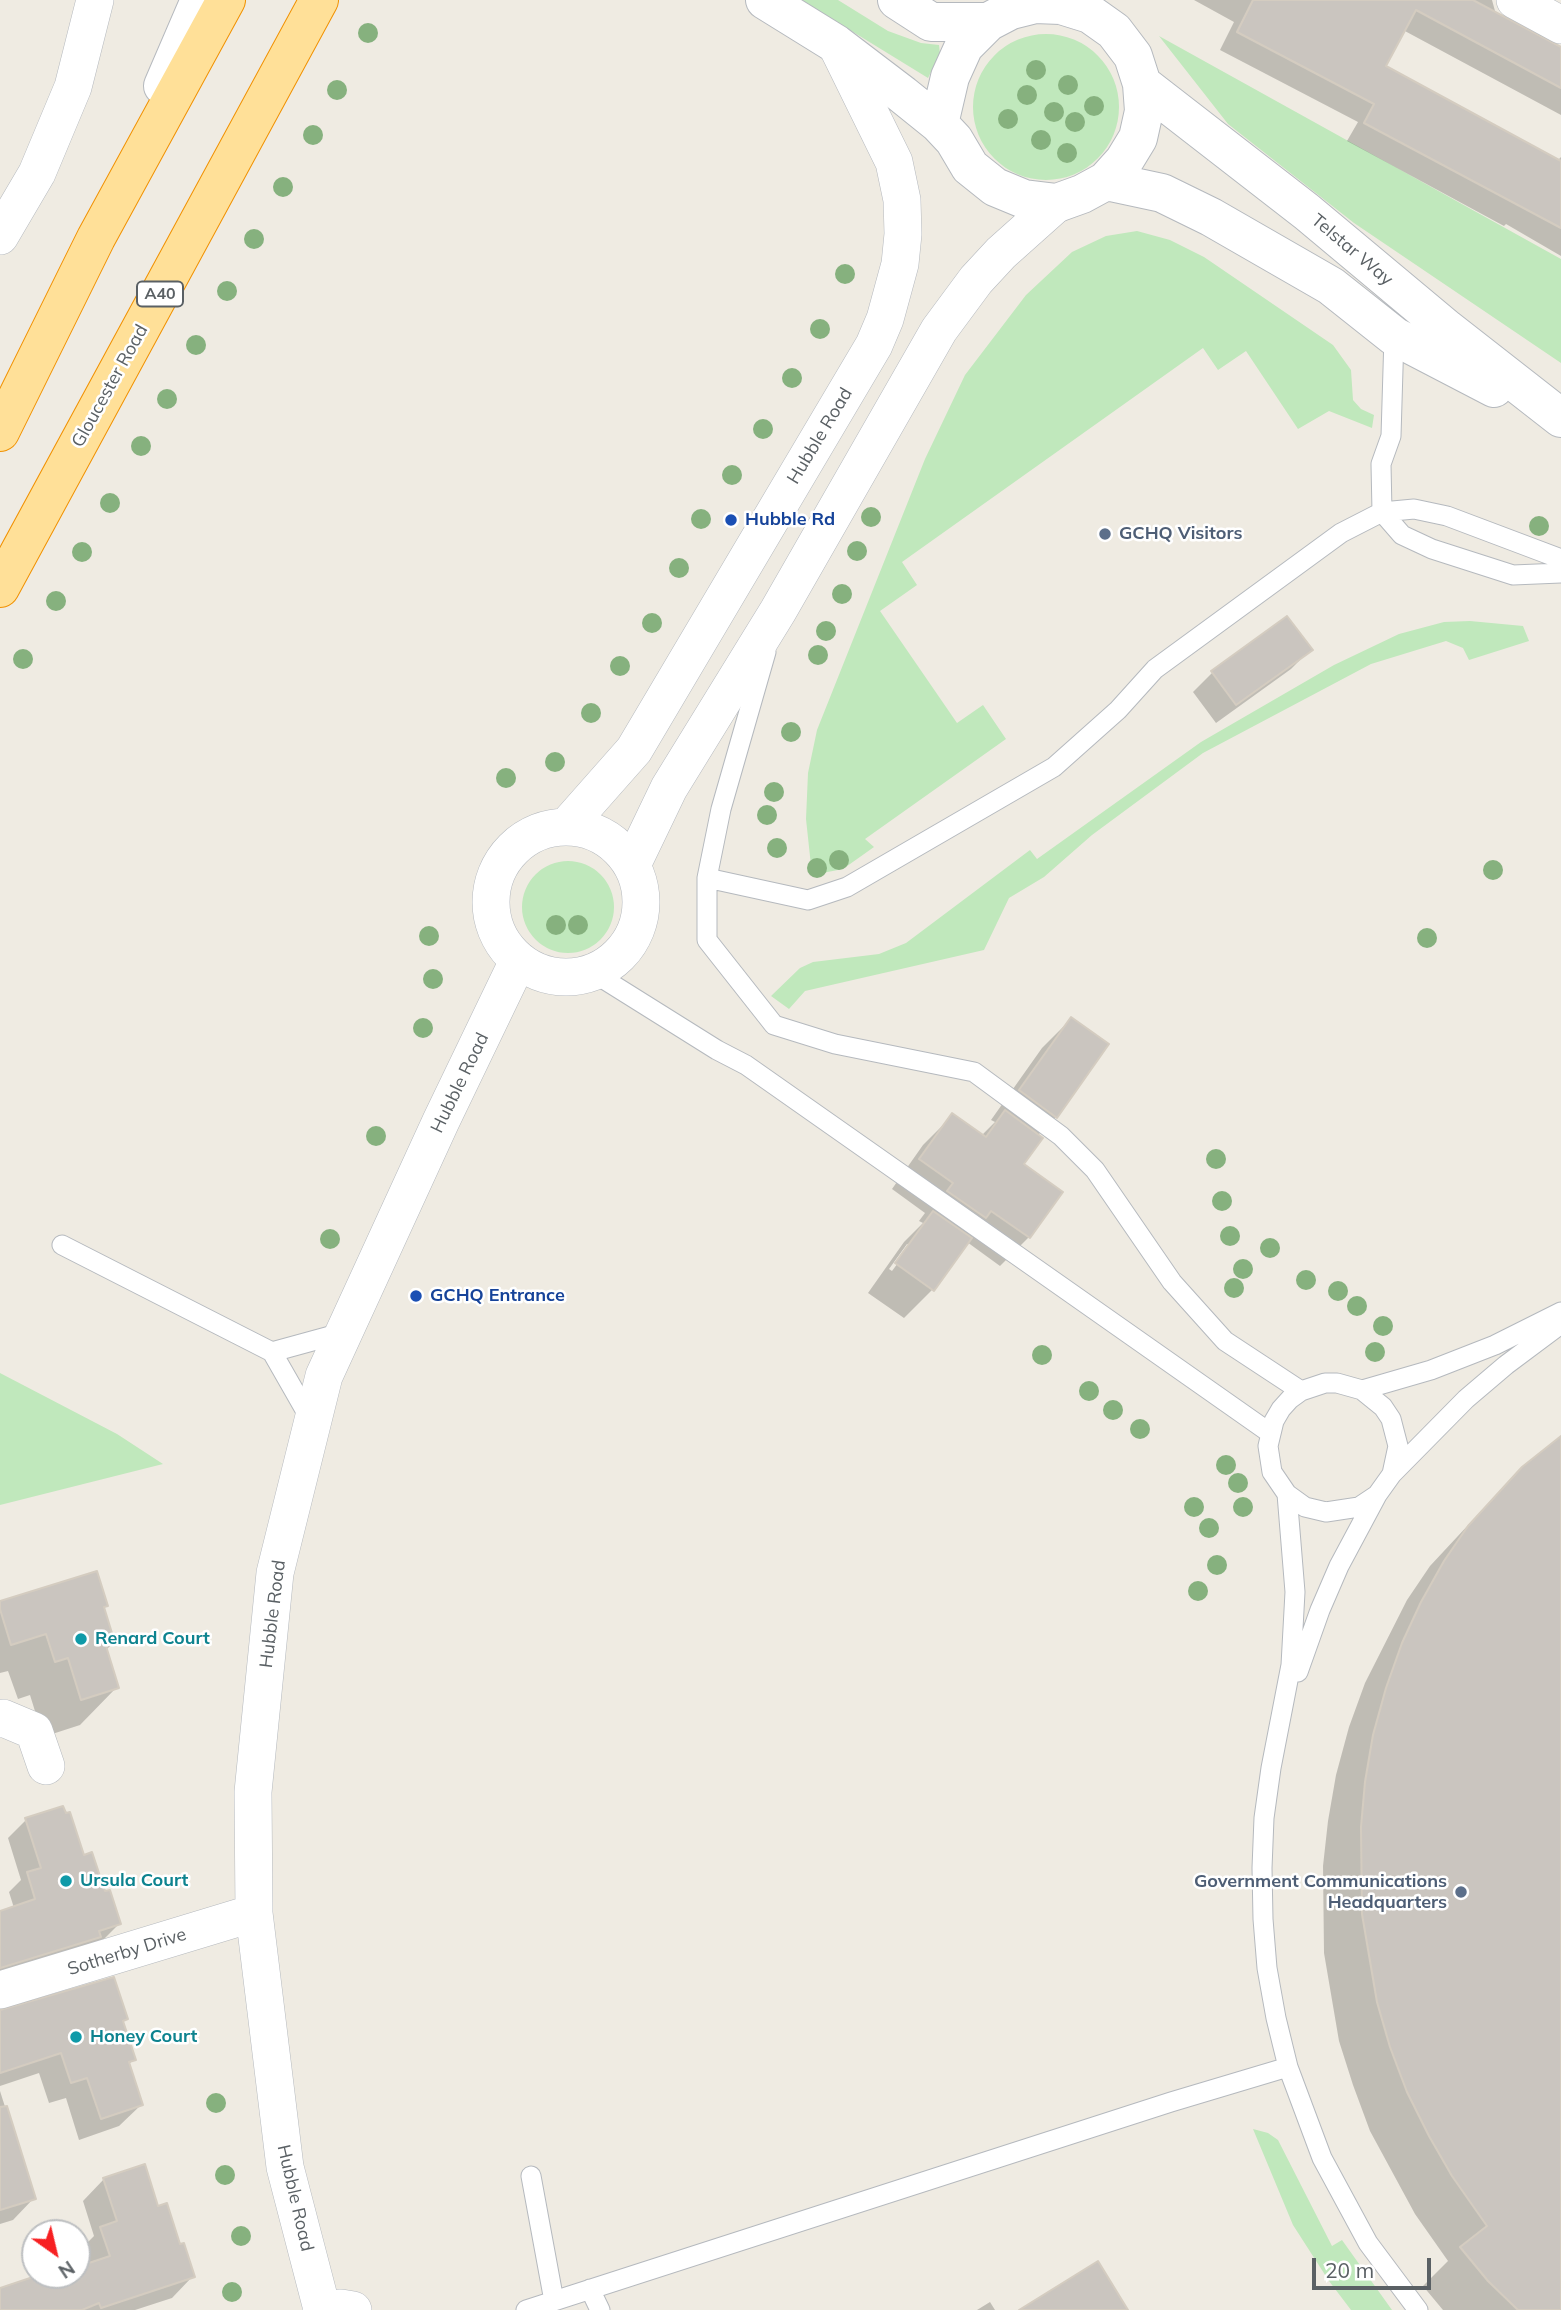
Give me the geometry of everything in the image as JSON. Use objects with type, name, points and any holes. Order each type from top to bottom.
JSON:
[{"type":"highway","points":[[0,432],[96,238],[226,0]]},
{"type":"highway","name":"Gloucester Road","points":[[0,587],[319,0]]},
{"type":"street","points":[[0,236],[37,173],[73,87],[95,0]]},
{"type":"street","points":[[96,238],[200,0]]},
{"type":"street","points":[[765,0],[836,44],[939,124],[954,140],[970,167],[995,187],[1024,199],[1057,204]]},
{"type":"street","points":[[897,0],[931,22],[988,22]]},
{"type":"street","points":[[1515,0],[1561,25]]},
{"type":"street","points":[[632,865],[669,788],[778,611],[939,330],[976,280],[1001,253],[1057,204],[1106,181],[1124,161],[1138,138],[1144,111],[1142,84],[1133,56],[1114,32],[1090,14],[1062,3],[1035,4],[1011,10],[988,22],[964,46],[950,77],[939,124]]},
{"type":"street","name":"Hubble Road","points":[[566,827],[634,750],[874,345],[885,319],[900,264],[902,200],[894,162],[836,44]]},
{"type":"street","name":"Telstar Way","points":[[1142,84],[1307,212],[1561,420]]},
{"type":"street","name":"Telstar Way","points":[[1106,181],[1162,193],[1211,217],[1331,286],[1394,337],[1561,420]]},
{"type":"street","points":[[566,827],[586,830],[604,837],[620,849],[632,865],[640,889],[641,908],[638,925],[630,942],[615,960],[594,972],[575,977],[555,977],[518,961],[504,946],[495,928],[491,908],[492,887],[499,868],[511,851],[526,838],[545,830],[566,827]]},
{"type":"street","name":"Hubble Road","points":[[321,2310],[285,2167],[254,1913],[253,1792],[275,1573],[324,1376],[518,961]]},
{"type":"street","points":[[0,1718],[34,1731],[46,1766]]},
{"type":"street","name":"Sotherby Drive","points":[[0,1990],[254,1913]]},
{"type":"street","points":[[321,2310],[353,2310]]},
{"type":"lane","points":[[1394,337],[1391,436],[1381,464],[1382,512],[1402,535],[1432,549],[1513,575],[1561,573]]},
{"type":"lane","points":[[708,877],[808,900],[847,887],[1054,767],[1118,710],[1155,669],[1341,533],[1382,512],[1414,509],[1447,516],[1561,559]]},
{"type":"lane","points":[[778,611],[722,809],[708,877],[707,940],[774,1025],[835,1044],[974,1072],[1061,1136],[1095,1170],[1172,1282],[1225,1340],[1301,1391]]},
{"type":"lane","points":[[594,972],[717,1050],[746,1065],[1270,1433]]},
{"type":"lane","points":[[62,1245],[272,1352],[312,1423]]},
{"type":"lane","points":[[1362,1390],[1431,1370],[1495,1345],[1561,1312]]},
{"type":"lane","points":[[1282,1719],[1320,1610],[1339,1566],[1377,1495],[1392,1474],[1466,1399],[1561,1324]]},
{"type":"lane","points":[[272,1352],[345,1332]]},
{"type":"lane","points":[[1377,1495],[1359,1507],[1326,1512],[1305,1507],[1287,1494],[1272,1472],[1269,1459],[1270,1433],[1281,1409],[1301,1391],[1325,1383],[1349,1385],[1362,1390],[1384,1407],[1394,1426],[1398,1446],[1392,1474]]},
{"type":"lane","points":[[1287,1494],[1295,1592],[1291,1665],[1264,1818],[1262,1881],[1267,1968],[1288,2067],[1322,2158],[1368,2243],[1418,2310]]},
{"type":"lane","points":[[526,2310],[1171,2102],[1288,2067]]},
{"type":"lane","points":[[531,2176],[554,2301]]},
{"type":"lane","points":[[590,2289],[600,2310]]},
{"type":"green space","points":[[801,0],[838,0],[888,31],[921,43],[939,45],[940,54],[928,78]]},
{"type":"green space","points":[[1046,34],[1074,39],[1098,55],[1114,79],[1119,107],[1114,135],[1098,159],[1074,175],[1046,180],[1018,175],[994,159],[978,135],[973,107],[978,79],[994,55],[1018,39]]},
{"type":"green space","points":[[1159,36],[1561,259],[1561,363],[1354,223],[1228,124]]},
{"type":"green space","points":[[1137,231],[1170,240],[1204,257],[1333,345],[1351,370],[1353,400],[1361,409],[1374,415],[1372,428],[1329,411],[1298,429],[1246,351],[1218,370],[1203,348],[902,562],[917,585],[880,611],[957,723],[983,705],[1006,739],[865,839],[874,847],[843,869],[812,875],[806,819],[808,773],[817,730],[925,459],[965,375],[1026,295],[1072,252],[1106,236]]},
{"type":"green space","points":[[1470,621],[1523,626],[1529,641],[1469,660],[1463,648],[1446,641],[1371,664],[1203,753],[1092,835],[1044,877],[1009,898],[984,950],[805,991],[789,1009],[771,996],[800,968],[813,962],[879,954],[906,943],[1030,850],[1037,859],[1201,742],[1334,665],[1399,634],[1444,622]]},
{"type":"green space","points":[[568,861],[586,864],[601,874],[611,889],[614,907],[611,925],[601,940],[586,950],[568,953],[550,950],[535,940],[525,925],[522,907],[525,889],[535,874],[550,864]]},
{"type":"green space","points":[[0,1373],[117,1434],[163,1464],[0,1505]]},
{"type":"green space","points":[[1253,2129],[1268,2133],[1278,2140],[1332,2246],[1342,2240],[1392,2310],[1351,2310],[1293,2225]]},
{"type":"building","points":[[1253,0],[1473,0],[1561,47],[1561,88],[1416,10],[1386,66],[1561,161],[1561,228],[1364,123],[1374,104],[1237,32]]},
{"type":"building","points":[[1287,616],[1313,650],[1236,705],[1211,671]]},
{"type":"building","points":[[1071,1017],[1109,1044],[1057,1118],[1019,1090]]},
{"type":"building","points":[[1005,1110],[1043,1138],[1024,1164],[1063,1192],[1030,1238],[991,1211],[986,1218],[947,1191],[953,1183],[919,1159],[952,1113],[986,1137]]},
{"type":"building","points":[[933,1211],[972,1238],[934,1291],[895,1263]]},
{"type":"building","name":"Government Communications Headquarters","points":[[1561,1436],[1561,2310],[1518,2310],[1488,2281],[1460,2247],[1487,2226],[1452,2176],[1429,2136],[1407,2092],[1390,2047],[1377,2002],[1362,1914],[1361,1827],[1373,1735],[1402,1643],[1421,1602],[1468,1526],[1522,1467]]},
{"type":"building","name":"Renard Court","points":[[97,1571],[108,1606],[104,1607],[115,1643],[106,1646],[119,1688],[81,1700],[68,1658],[55,1662],[46,1634],[11,1645],[0,1601]]},
{"type":"building","name":"Ursula Court","points":[[63,1806],[66,1813],[70,1812],[84,1855],[92,1852],[105,1891],[110,1890],[121,1924],[99,1931],[101,1937],[0,1968],[0,1911],[35,1899],[27,1872],[41,1868],[25,1818]]},
{"type":"building","name":"Honey Court","points":[[114,1977],[128,2019],[123,2021],[136,2060],[129,2062],[143,2105],[101,2119],[87,2078],[71,2083],[61,2053],[0,2073],[0,2010]]},
{"type":"building","points":[[7,2106],[36,2199],[0,2210],[0,2107]]},
{"type":"building","points":[[145,2164],[158,2206],[167,2203],[180,2244],[184,2243],[195,2277],[101,2308],[99,2303],[82,2310],[0,2310],[0,2288],[21,2281],[21,2289],[91,2289],[91,2262],[110,2256],[100,2227],[117,2221],[103,2178]]},
{"type":"building","points":[[1098,2261],[1128,2310],[1019,2310]]},
{"type":"place","name":"Hubble Rd","points":[[731,520]]},
{"type":"place","name":"GCHQ Visitors","points":[[1105,534]]},
{"type":"place","name":"GCHQ Entrance","points":[[416,1296]]},
{"type":"place","name":"Renard Court","points":[[81,1639]]},
{"type":"place","name":"Ursula Court","points":[[66,1881]]},
{"type":"place","name":"Government Communications Headquarters","points":[[1461,1892]]},
{"type":"place","name":"Honey Court","points":[[76,2037]]}]
